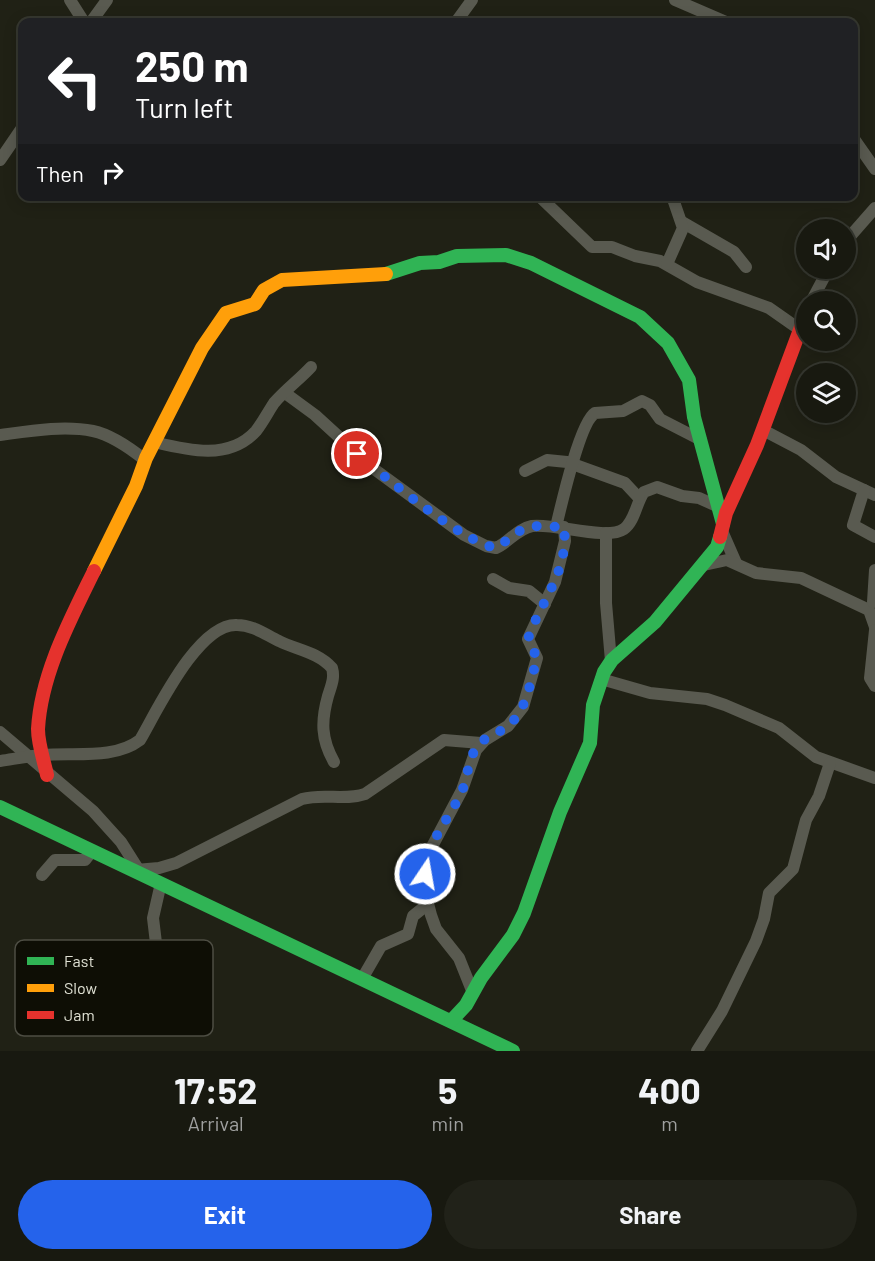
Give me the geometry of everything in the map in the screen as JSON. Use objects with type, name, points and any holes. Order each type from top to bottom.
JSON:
[{"type":"street","points":[[70,0],[81,18]]},
{"type":"street","points":[[94,18],[107,0]]},
{"type":"street","points":[[459,18],[472,0]]},
{"type":"street","points":[[675,0],[717,18]]},
{"type":"street","points":[[0,159],[18,134]]},
{"type":"street","points":[[858,143],[873,160]]},
{"type":"street","points":[[544,201],[592,247],[612,247],[667,264],[697,282],[769,308],[796,327]]},
{"type":"street","points":[[667,264],[680,235],[682,222],[674,201]]},
{"type":"street","points":[[856,230],[875,208]]},
{"type":"street","points":[[682,222],[734,252],[746,267]]},
{"type":"street","points":[[47,775],[38,731],[40,714],[63,634],[136,486],[145,460],[202,348],[221,320],[232,310],[255,304],[264,290],[271,284],[282,280],[390,274],[420,263],[439,262],[457,256],[495,254],[531,263],[640,317],[668,343],[689,380],[694,417],[723,527],[736,563]]},
{"type":"street","points":[[451,1021],[466,1005],[513,935],[524,913],[560,812],[590,743],[593,705],[601,679],[611,661],[655,622],[717,547],[730,502],[750,464],[796,337]]},
{"type":"street","points":[[154,442],[201,451],[227,448],[255,432],[275,402],[311,367]]},
{"type":"street","points":[[285,393],[315,416],[374,469],[478,543],[496,548],[521,530],[532,526],[606,533],[626,528],[639,498],[644,492],[657,487],[682,496],[699,498],[718,507]]},
{"type":"street","points":[[473,993],[459,958],[436,929],[424,888],[426,858],[462,790],[468,769],[481,743],[508,726],[523,707],[537,658],[528,639],[545,604],[562,558],[560,527],[574,464],[590,416],[601,412],[623,411],[639,401],[650,405],[660,419],[701,440]]},
{"type":"street","points":[[0,435],[30,431],[93,430],[124,445],[145,460]]},
{"type":"street","points":[[763,430],[801,450],[836,477],[870,492],[853,525],[875,537]]},
{"type":"street","points":[[525,471],[547,460],[574,464],[624,483],[639,498]]},
{"type":"street","points":[[606,533],[606,603],[611,661]]},
{"type":"street","points":[[704,565],[727,561],[736,563],[756,573],[812,581],[870,604]]},
{"type":"street","points":[[875,570],[870,604],[875,628],[870,678],[875,686]]},
{"type":"street","points":[[493,579],[509,588],[529,591],[545,604]]},
{"type":"street","points":[[0,761],[42,755],[114,751],[132,746],[140,740],[176,677],[193,655],[220,629],[239,624],[316,655],[332,668],[333,679],[322,728],[324,741],[334,762]]},
{"type":"street","points":[[601,679],[650,693],[706,699],[725,705],[779,728],[816,757],[875,778]]},
{"type":"street","points":[[0,732],[100,819],[121,842],[140,873]]},
{"type":"street","points":[[140,873],[176,863],[302,799],[315,795],[354,797],[365,794],[444,740],[481,743]]},
{"type":"street","points":[[697,1051],[722,1011],[756,941],[764,919],[768,893],[793,869],[806,820],[819,796],[830,763]]},
{"type":"street","points":[[0,807],[513,1051]]},
{"type":"street","points":[[42,875],[55,860],[85,860],[92,851]]},
{"type":"street","points":[[156,940],[153,918],[161,883]]},
{"type":"street","points":[[362,979],[381,946],[408,934],[413,916],[428,904]]},
{"type":"traffic: fast","points":[[386,274],[420,263],[439,262],[457,256],[506,255],[531,263],[640,317],[668,343],[689,380],[694,417],[723,524]]},
{"type":"traffic: fast","points":[[451,1021],[466,1005],[481,978],[513,935],[524,913],[560,812],[590,743],[593,705],[604,672],[612,660],[655,622],[717,547],[720,537]]},
{"type":"traffic: fast","points":[[0,807],[513,1051]]},
{"type":"traffic: slow","points":[[94,571],[136,486],[146,458],[202,348],[226,313],[255,304],[264,290],[282,280],[386,274]]},
{"type":"traffic: jam","points":[[720,537],[726,513],[757,445],[796,340]]},
{"type":"traffic: jam","points":[[47,775],[38,729],[40,708],[58,648],[94,571]]},
{"type":"route","points":[[357,454],[464,535],[486,546],[496,548],[503,545],[510,537],[532,526],[564,527],[565,541],[555,582],[528,639],[537,653],[537,658],[523,707],[508,726],[479,744],[462,790],[426,858],[425,874]]}]
